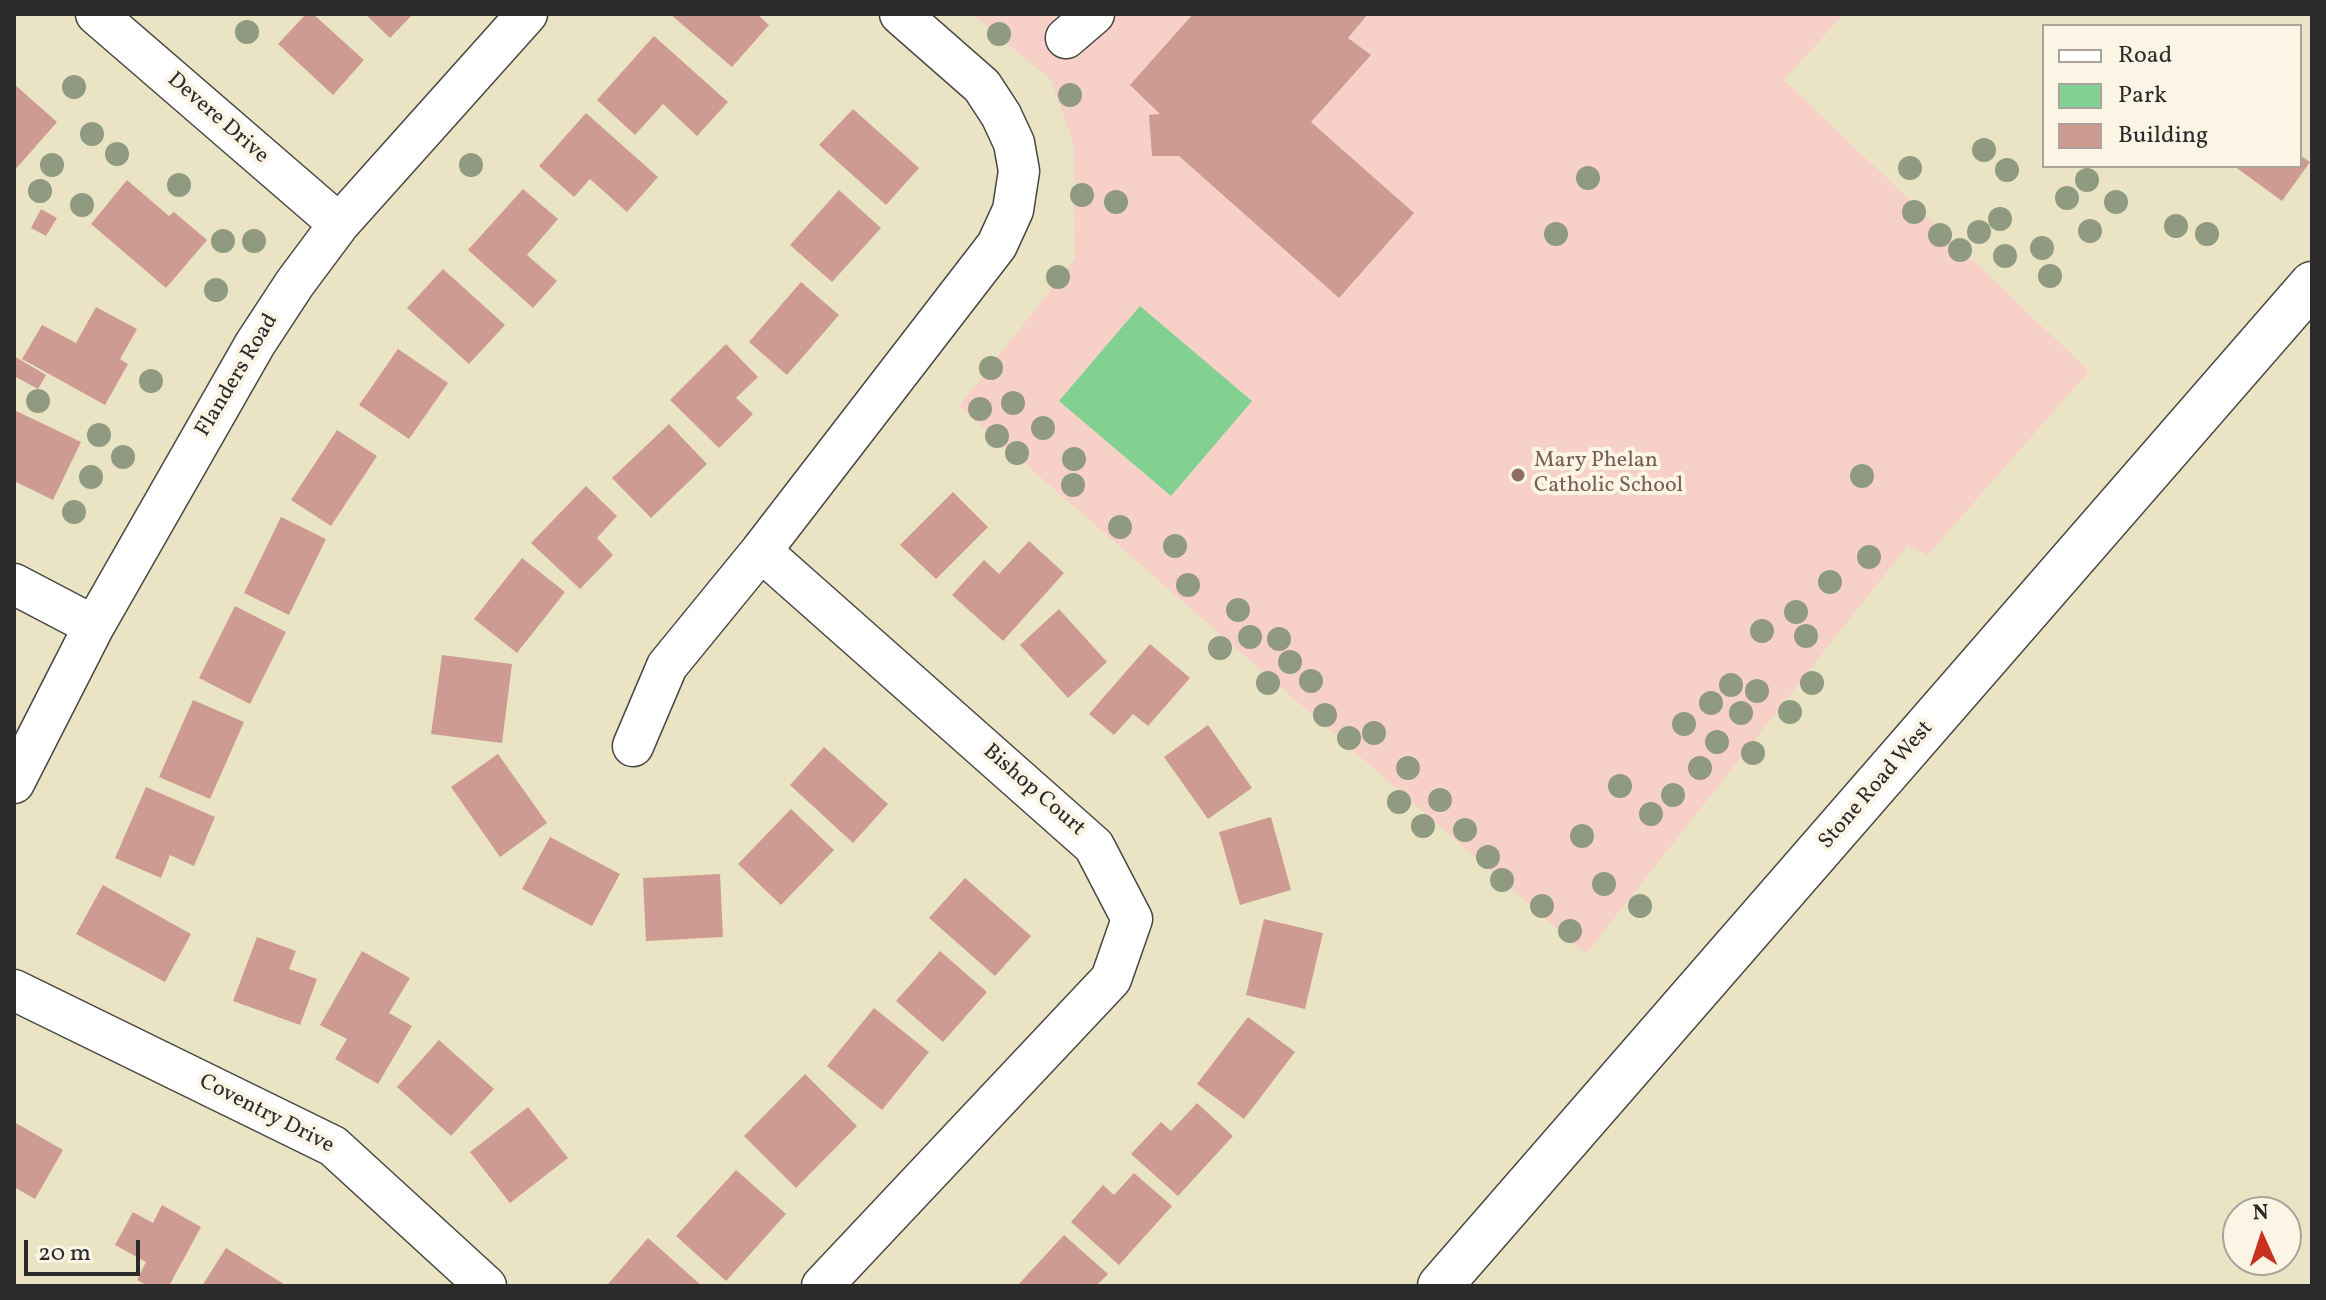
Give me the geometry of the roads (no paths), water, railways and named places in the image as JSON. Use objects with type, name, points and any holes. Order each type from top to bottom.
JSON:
[{"type":"main road","name":"Stone Road West","points":[[1440,1286],[2312,284]]},
{"type":"street","name":"Devere Drive","points":[[96,14],[339,224]]},
{"type":"street","name":"Flanders Road","points":[[14,783],[94,626],[255,344],[295,283],[339,224],[527,14]]},
{"type":"street","points":[[633,746],[667,666],[761,551],[997,245],[1013,210],[1019,171],[1014,143],[1001,115],[982,86],[900,14]]},
{"type":"street","name":"Bishop Court","points":[[761,551],[1094,846],[1132,919],[1111,979],[822,1286]]},
{"type":"street","points":[[14,584],[94,626]]},
{"type":"street","name":"Coventry Drive","points":[[14,990],[333,1146],[486,1286]]},
{"type":"place","name":"Mary Phelan Catholic School","points":[[1518,475]]}]
